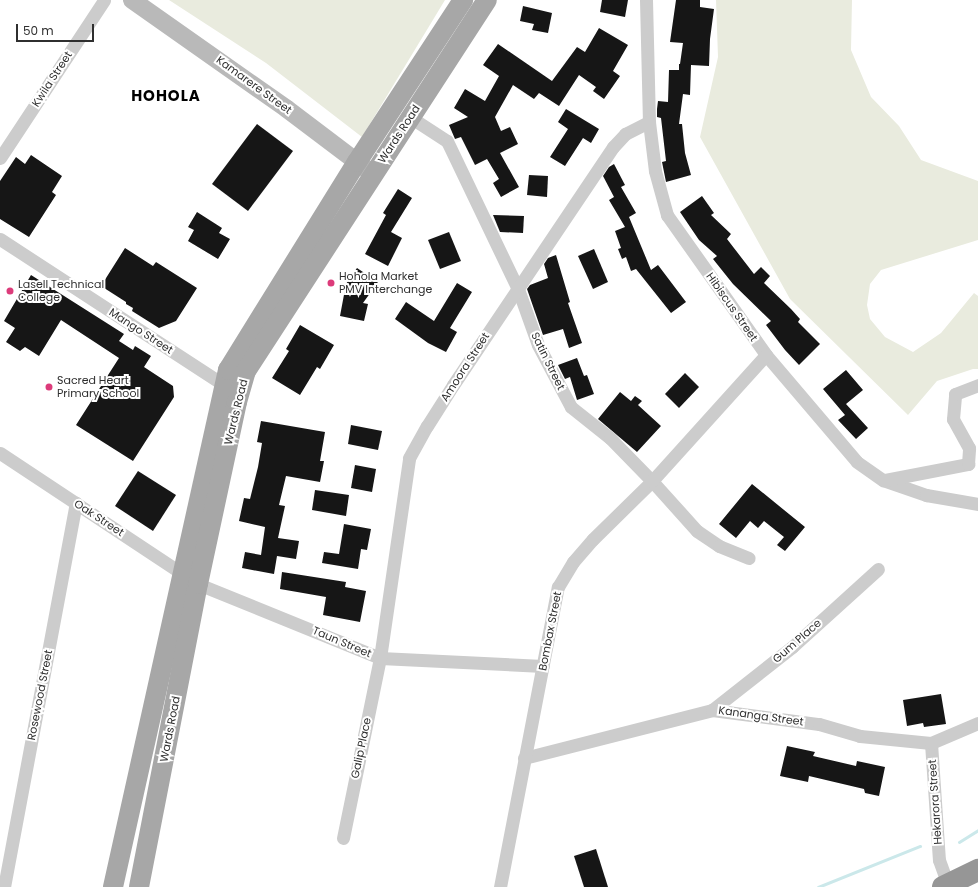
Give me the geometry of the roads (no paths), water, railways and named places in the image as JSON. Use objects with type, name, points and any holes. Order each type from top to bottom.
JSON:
[{"type":"highway","points":[[945,886],[978,870]]},
{"type":"main road","name":"Wards Road","points":[[113,887],[228,370],[357,162],[463,0]]},
{"type":"main road","name":"Wards Road","points":[[139,887],[198,584],[237,402],[246,371],[487,0]]},
{"type":"street","name":"Kwila Street","points":[[0,158],[104,0]]},
{"type":"street","name":"Kamarere Street","points":[[132,0],[245,79],[373,174]]},
{"type":"street","name":"Hibiscus Street","points":[[646,0],[648,122],[655,171],[667,215],[766,355],[857,462],[883,480],[926,495],[978,504]]},
{"type":"street","name":"Satin Street","points":[[410,117],[447,141],[518,289],[538,345],[571,407],[610,438],[652,481],[697,531],[720,546],[749,558]]},
{"type":"street","name":"Amoora Street","points":[[380,658],[409,458],[430,420],[613,147],[625,134],[648,122]]},
{"type":"street","name":"Mango Street","points":[[0,239],[224,385],[237,402]]},
{"type":"street","name":"Bombax Street","points":[[500,887],[558,587],[573,562],[593,539],[652,481],[766,355]]},
{"type":"street","points":[[883,480],[968,464],[969,448],[953,419],[955,394],[978,384]]},
{"type":"street","name":"Oak Street","points":[[0,453],[198,584]]},
{"type":"street","name":"Rosewood Street","points":[[4,887],[76,504]]},
{"type":"street","name":"Gum Place","points":[[712,710],[792,647],[878,569]]},
{"type":"street","name":"Taun Street","points":[[198,584],[228,594],[380,658],[543,666]]},
{"type":"street","name":"Galip Place","points":[[343,838],[380,658]]},
{"type":"street","name":"Kananga Street","points":[[524,758],[712,710],[819,724],[860,736],[931,743]]},
{"type":"street","points":[[931,743],[978,723]]},
{"type":"street","name":"Hekarora Street","points":[[931,743],[939,860],[945,886]]},
{"type":"waterway","points":[[959,842],[978,830]]},
{"type":"waterway","points":[[818,887],[920,846]]},
{"type":"place","name":"Hohola Market PMV Interchange","points":[[331,283]]},
{"type":"place","name":"Lasell Technical College","points":[[10,291]]},
{"type":"place","name":"Sacred Heart Primary School","points":[[49,387]]},
{"type":"district","name":"HOHOLA","points":[[166,96]]}]
